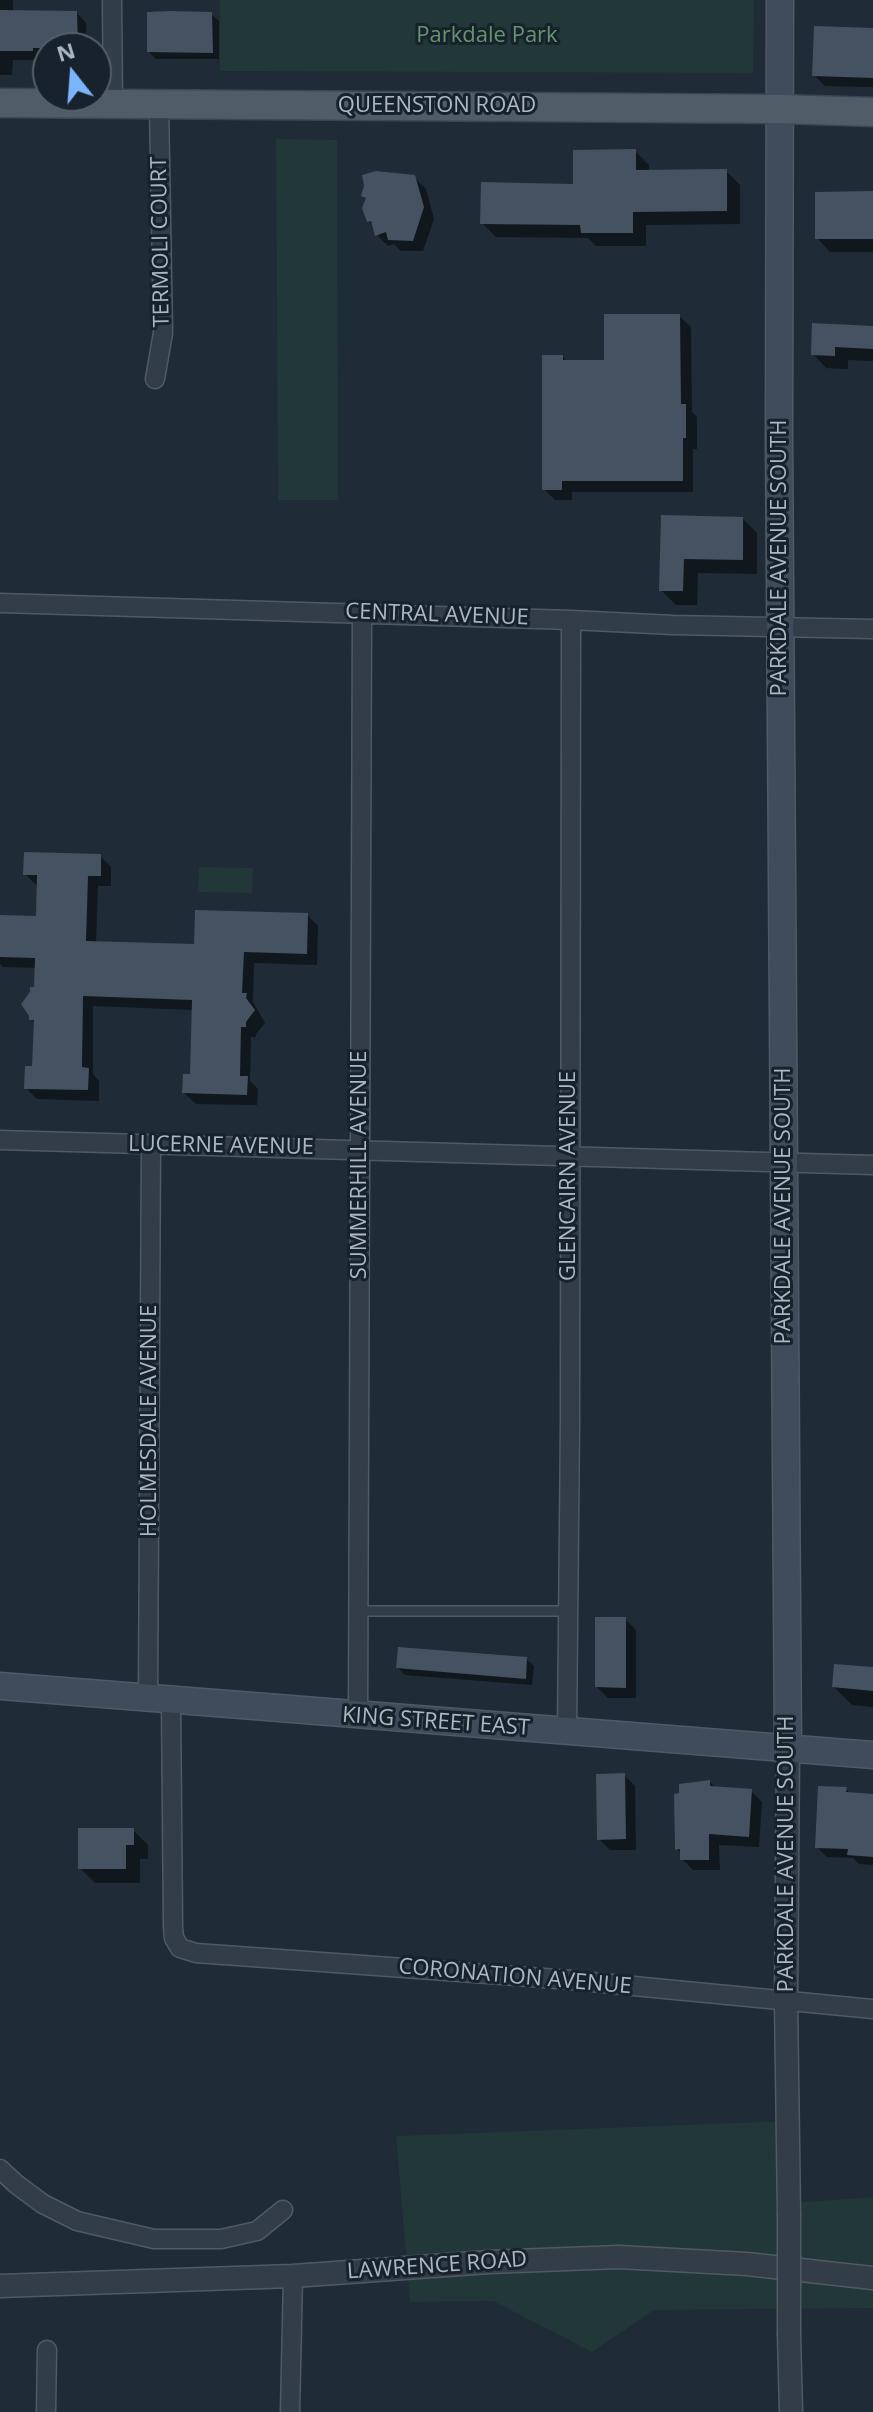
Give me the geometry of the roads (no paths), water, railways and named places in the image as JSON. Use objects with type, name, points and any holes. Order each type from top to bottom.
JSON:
[{"type":"main road","name":"PARKDALE AVENUE SOUTH","points":[[780,0],[780,626],[788,1749]]},
{"type":"main road","name":"QUEENSTON ROAD","points":[[0,103],[873,112]]},
{"type":"main road","name":"KING STREET EAST","points":[[0,1686],[873,1755]]},
{"type":"street","points":[[112,0],[113,103]]},
{"type":"street","name":"TERMOLI COURT","points":[[155,379],[163,333],[159,104]]},
{"type":"street","name":"CENTRAL AVENUE","points":[[0,603],[873,629]]},
{"type":"street","name":"SUMMERHILL AVENUE","points":[[358,1716],[362,613]]},
{"type":"street","name":"GLENCAIRN AVENUE","points":[[567,1732],[571,620]]},
{"type":"street","name":"LUCERNE AVENUE","points":[[0,1140],[873,1165]]},
{"type":"street","name":"HOLMESDALE AVENUE","points":[[151,1144],[160,1700],[173,1926]]},
{"type":"street","name":"PARKDALE AVENUE SOUTH","points":[[788,1749],[786,2001],[791,2412]]},
{"type":"street","name":"CORONATION AVENUE","points":[[173,1926],[174,1938],[180,1948],[196,1953],[571,1980],[873,2009]]},
{"type":"street","points":[[0,2169],[43,2204],[77,2221],[154,2239],[221,2239],[257,2231],[283,2210]]},
{"type":"street","name":"LAWRENCE ROAD","points":[[0,2286],[293,2276],[489,2262],[619,2257],[747,2264],[873,2278]]},
{"type":"street","points":[[290,2412],[293,2276]]},
{"type":"street","points":[[46,2412],[47,2350]]},
{"type":"lane","points":[[359,1611],[568,1611]]},
{"type":"park label","name":"Parkdale Park","points":[[487,36]]}]
